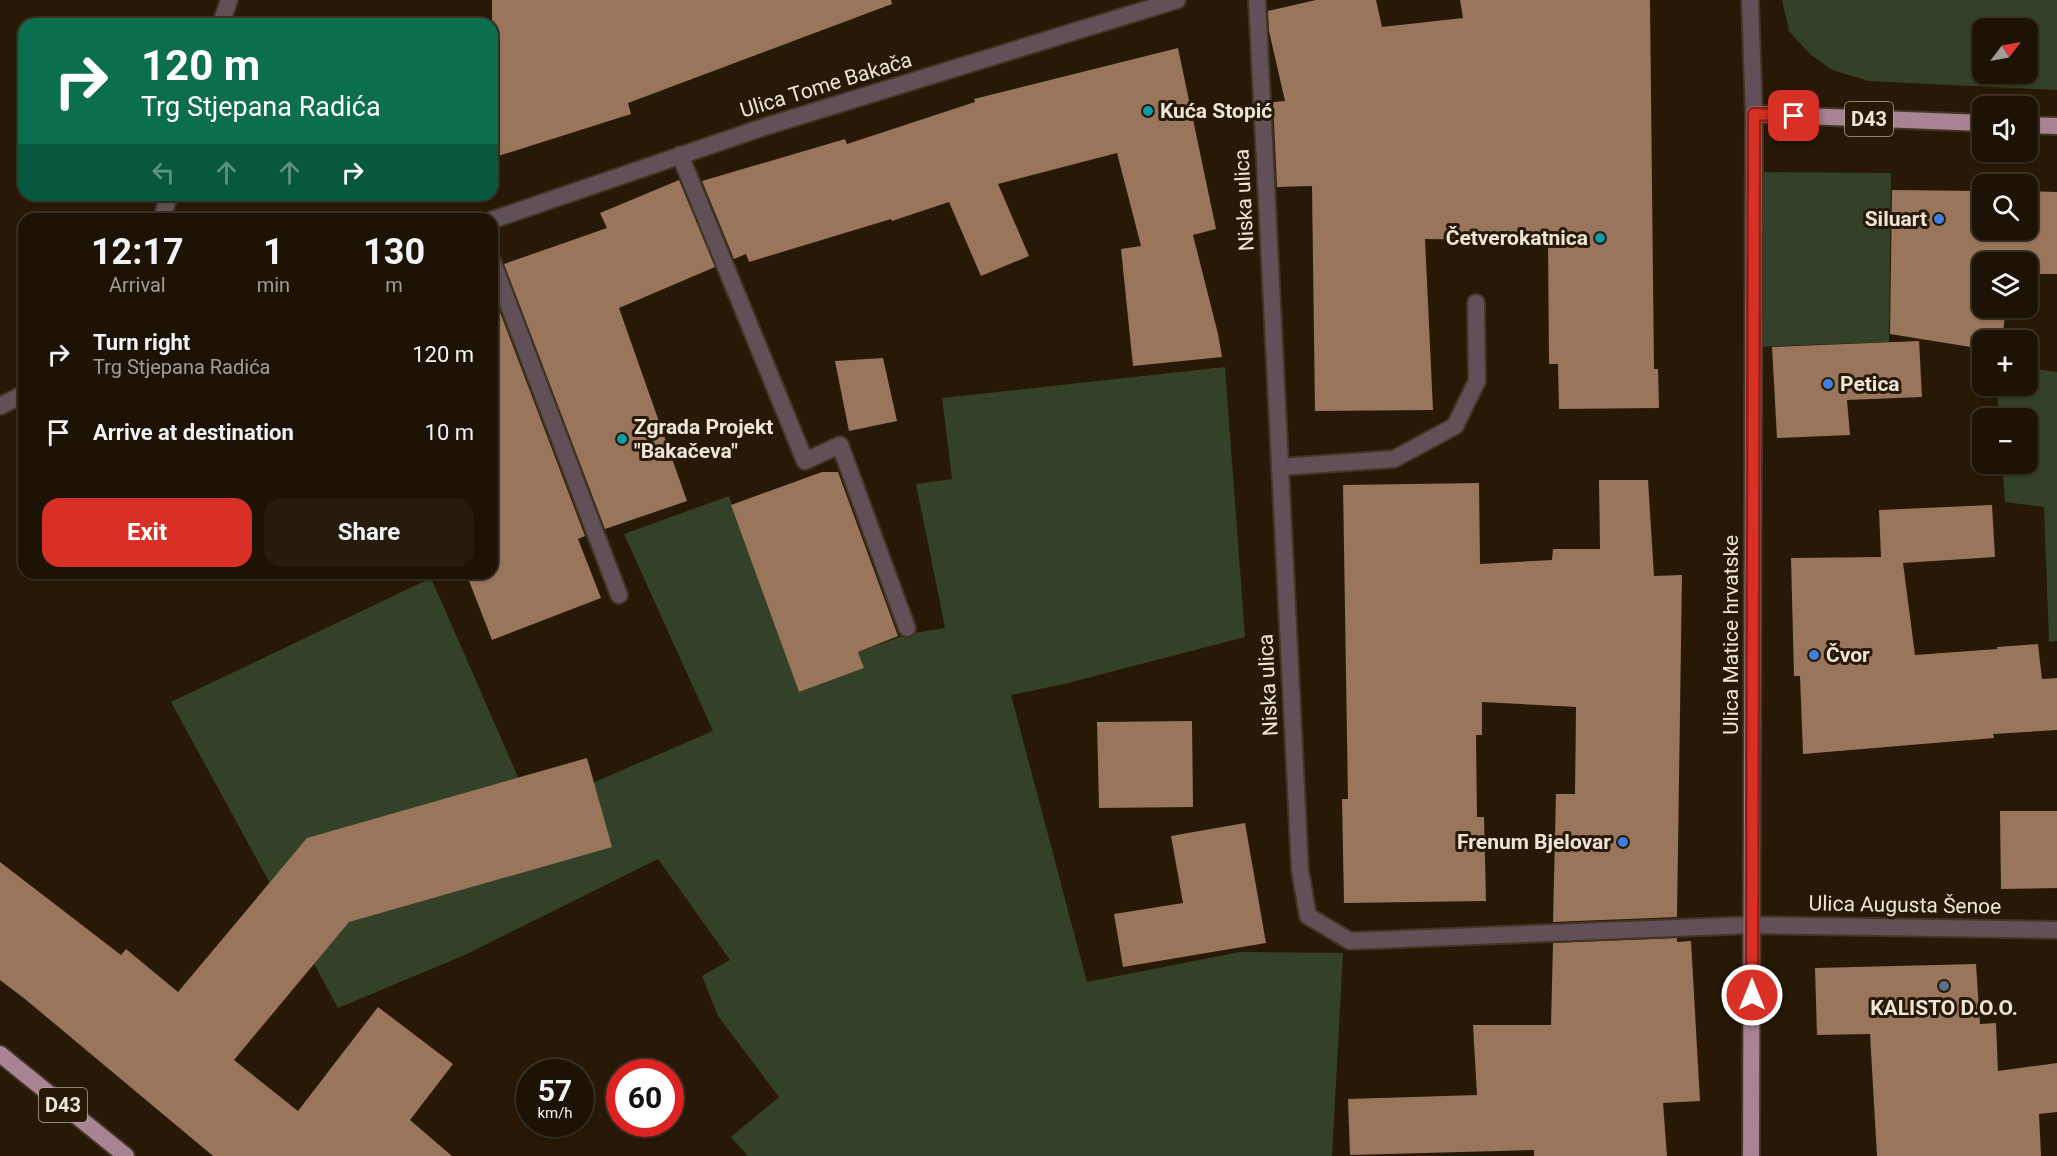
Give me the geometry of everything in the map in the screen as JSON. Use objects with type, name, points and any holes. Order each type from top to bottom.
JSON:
[{"type":"main road","name":"D43","points":[[1754,114],[1972,123]]},
{"type":"main road","name":"Ulica Matice hrvatske","points":[[1751,1156],[1754,114]]},
{"type":"main road","points":[[2038,125],[2057,126]]},
{"type":"main road","name":"D43","points":[[0,1054],[126,1156]]},
{"type":"street","points":[[224,18],[229,0]]},
{"type":"street","name":"Ulica Tome Bakača","points":[[498,218],[767,126],[1177,0]]},
{"type":"street","name":"Niska ulica","points":[[1257,0],[1300,870],[1308,916],[1350,941],[1752,926]]},
{"type":"street","points":[[1750,0],[1754,114]]},
{"type":"street","points":[[680,155],[805,461],[840,445],[907,628]]},
{"type":"street","points":[[498,277],[619,595]]},
{"type":"street","points":[[1280,467],[1394,459],[1455,426],[1477,381],[1476,303]]},
{"type":"street","points":[[0,406],[18,397]]},
{"type":"street","name":"Ulica Augusta Šenoe","points":[[1752,926],[2057,930]]},
{"type":"green space","points":[[1782,0],[2057,0],[2057,90],[1869,81],[1832,70],[1810,54],[1789,31]]},
{"type":"green space","points":[[1754,172],[1891,173],[1889,342],[1754,347]]},
{"type":"green space","points":[[1225,367],[1245,637],[1064,684],[1011,695],[1087,982],[1240,952],[1343,953],[1332,1156],[748,1156],[731,1137],[779,1097],[718,1016],[702,976],[730,960],[658,859],[467,954],[338,1008],[171,702],[431,579],[532,809],[713,731],[624,534],[729,496],[799,692],[864,668],[858,652],[908,634],[945,628],[916,484],[952,479],[942,398]]},
{"type":"green space","points":[[2038,369],[2057,372],[2057,641],[2049,642],[2044,507],[2005,502],[2003,474],[2038,474],[2038,408],[1998,408],[1998,396],[2038,396]]},
{"type":"building","points":[[492,0],[891,0],[892,4],[628,103],[631,114],[498,156],[498,18],[492,18]]},
{"type":"building","points":[[1316,0],[1376,0],[1382,27],[1463,18],[1460,0],[1650,0],[1654,369],[1658,369],[1659,408],[1559,409],[1558,364],[1549,364],[1548,241],[1425,239],[1433,410],[1315,411],[1312,186],[1277,187],[1273,102],[1285,101],[1269,31],[1268,11]]},
{"type":"building","points":[[1178,48],[1216,229],[1193,235],[1222,357],[1133,366],[1121,249],[1141,246],[1117,153],[998,184],[1029,256],[981,276],[949,202],[892,221],[891,219],[749,262],[746,254],[734,259],[702,181],[845,139],[847,144],[975,102],[974,99]]},
{"type":"building","name":"Zgrada Projekt \"Bakačeva\"","points":[[679,180],[715,267],[619,308],[687,501],[605,529],[504,264],[607,228],[600,213]]},
{"type":"building","points":[[1892,190],[1972,191],[1972,240],[2038,240],[2038,191],[2057,192],[2057,274],[2038,274],[2038,252],[1972,252],[1972,318],[2005,318],[2003,330],[1972,330],[1972,347],[1890,334]]},
{"type":"building","points":[[498,307],[585,536],[578,539],[601,598],[492,640],[468,579],[498,579]]},
{"type":"building","points":[[1919,341],[1922,397],[1847,400],[1850,435],[1777,438],[1772,347]]},
{"type":"building","points":[[883,358],[897,421],[849,431],[835,361]]},
{"type":"building","points":[[822,472],[838,472],[898,636],[858,652],[864,668],[799,692],[731,505]]},
{"type":"building","points":[[1599,480],[1648,480],[1654,576],[1682,575],[1677,917],[1553,922],[1556,794],[1575,794],[1576,707],[1482,702],[1482,735],[1476,735],[1477,817],[1484,817],[1486,901],[1344,903],[1342,799],[1348,799],[1343,485],[1479,483],[1480,564],[1552,560],[1553,549],[1600,549]]},
{"type":"building","points":[[1992,505],[1995,557],[1903,563],[1915,655],[2038,644],[2042,679],[2057,678],[2057,730],[1993,734],[1994,738],[1803,754],[1800,676],[1794,676],[1791,558],[1881,557],[1879,510]]},
{"type":"building","points":[[1192,721],[1193,807],[1099,808],[1097,722]]},
{"type":"building","points":[[587,758],[612,847],[349,922],[234,1060],[298,1111],[378,1007],[453,1064],[410,1120],[452,1156],[213,1156],[0,980],[0,862],[121,955],[126,949],[178,992],[307,838]]},
{"type":"building","points":[[2000,811],[2057,811],[2057,888],[2001,889]]},
{"type":"building","points":[[1245,823],[1266,943],[1123,967],[1114,914],[1183,903],[1171,836]]},
{"type":"building","points":[[1677,938],[1677,942],[1691,941],[1700,1101],[1663,1103],[1667,1156],[1534,1156],[1534,1150],[1350,1155],[1348,1099],[1477,1095],[1473,1025],[1551,1025],[1553,943]]},
{"type":"building","points":[[1976,964],[1980,1024],[1996,1023],[1998,1071],[2057,1063],[2057,1112],[2039,1114],[2041,1156],[1877,1156],[1870,1034],[1817,1035],[1815,968]]},
{"type":"place","name":"Kuća Stopić","points":[[1148,111]]},
{"type":"place","name":"Siluart","points":[[1939,219]]},
{"type":"place","name":"Četverokatnica","points":[[1600,238]]},
{"type":"place","name":"Petica","points":[[1828,384]]},
{"type":"place","name":"Zgrada Projekt \"Bakačeva\"","points":[[622,439]]},
{"type":"place","name":"Čvor","points":[[1814,655]]},
{"type":"place","name":"Frenum Bjelovar","points":[[1623,842]]},
{"type":"place","name":"KALISTO D.O.O.","points":[[1944,986]]},
{"type":"route","points":[[1752,995],[1754,114],[1794,116]]}]
